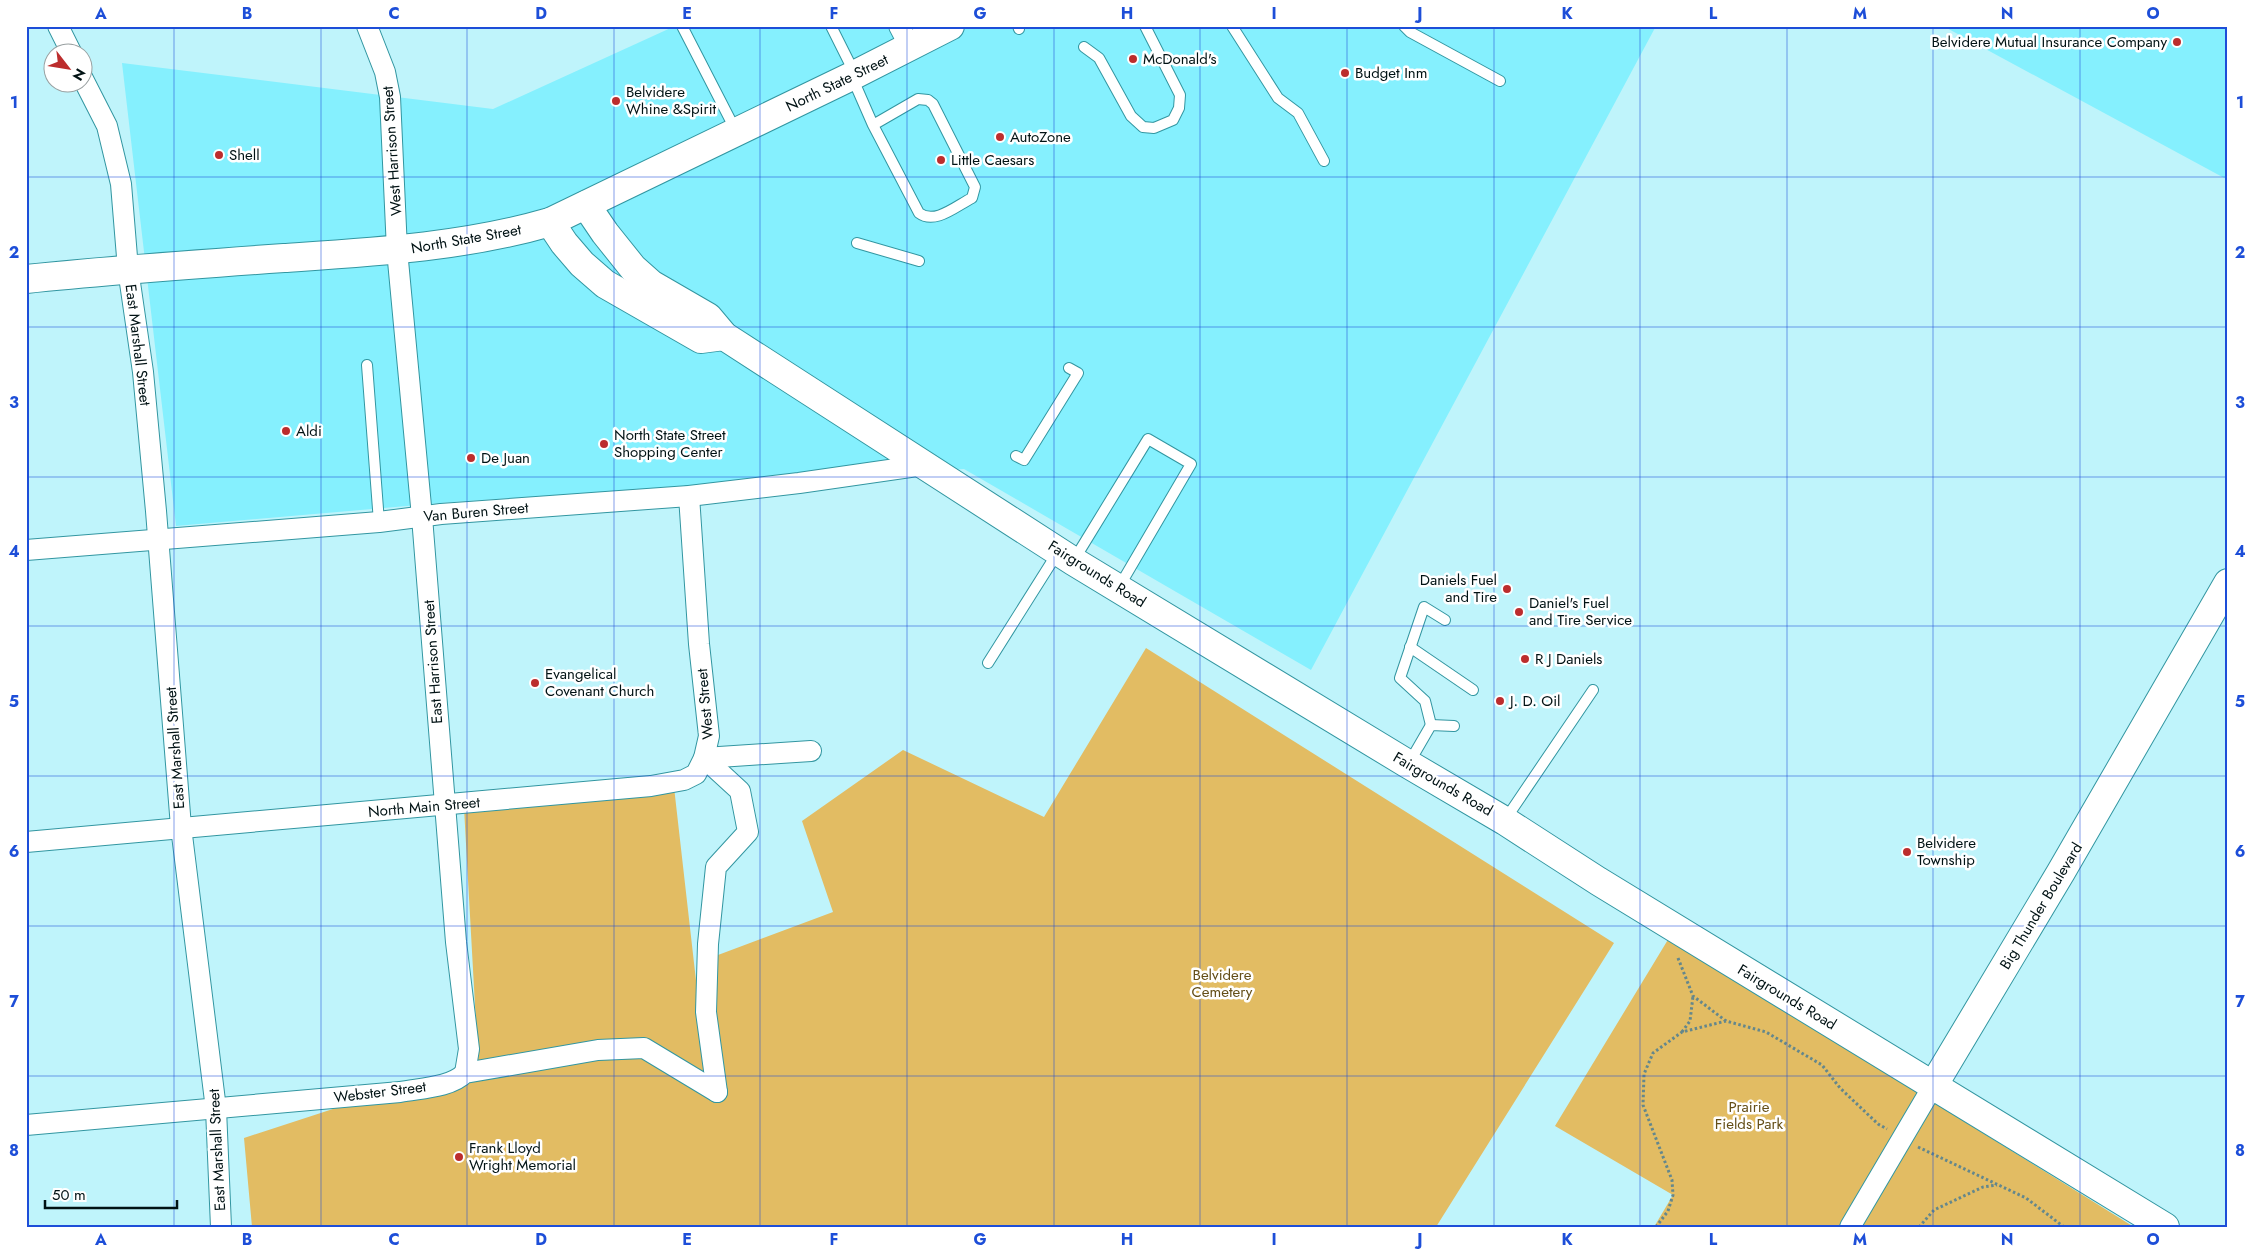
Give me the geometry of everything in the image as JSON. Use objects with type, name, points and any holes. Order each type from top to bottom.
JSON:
[{"type":"main road","name":"North State Street","points":[[26,279],[128,269],[397,250],[496,236],[550,222],[854,75],[904,37],[950,26]]},
{"type":"main road","name":"Fairgrounds Road","points":[[586,205],[632,268],[658,288],[708,317],[724,336],[1066,556],[1505,821],[1598,881],[2165,1227]]},
{"type":"main road","points":[[550,222],[564,243],[582,264],[606,284],[701,340],[724,336]]},
{"type":"main road","name":"Big Thunder Boulevard","points":[[1933,1086],[2061,872],[2228,583]]},
{"type":"street","points":[[58,26],[66,42]]},
{"type":"street","name":"West Harrison Street","points":[[367,26],[385,72],[390,97],[397,250]]},
{"type":"street","name":"East Marshall Street","points":[[90,92],[107,126],[121,184],[128,269],[143,372],[181,827],[216,1109],[221,1227]]},
{"type":"street","name":"East Harrison Street","points":[[397,250],[422,517],[456,942],[469,1050],[466,1073]]},
{"type":"street","name":"Van Buren Street","points":[[26,550],[689,496],[799,483],[924,464]]},
{"type":"street","name":"West Street","points":[[689,496],[699,644],[709,736],[708,749],[704,758],[740,791],[748,832],[716,867],[708,944],[706,1012],[717,1092]]},
{"type":"street","points":[[704,758],[811,750]]},
{"type":"street","name":"North Main Street","points":[[26,842],[181,827],[445,806],[651,786],[676,781],[696,774],[704,758]]},
{"type":"street","name":"Webster Street","points":[[26,1125],[400,1092],[449,1082],[460,1078],[466,1073],[598,1050],[644,1048],[717,1092]]},
{"type":"street","name":"Big Thunder Boulevard","points":[[1850,1227],[1933,1086]]},
{"type":"lane","points":[[682,26],[737,132]]},
{"type":"lane","points":[[831,26],[854,75],[873,125],[919,213],[925,218],[938,216],[972,198],[975,188],[933,104],[928,100],[918,99],[873,125]]},
{"type":"lane","points":[[1084,47],[1098,58],[1131,116],[1143,127],[1154,128],[1173,120],[1179,108],[1180,95],[1145,26]]},
{"type":"lane","points":[[1232,26],[1278,98],[1298,113],[1324,161]]},
{"type":"lane","points":[[1404,26],[1410,32],[1500,82]]},
{"type":"lane","points":[[857,243],[919,261]]},
{"type":"lane","points":[[367,365],[379,522]]},
{"type":"lane","points":[[1016,456],[1024,460],[1078,373],[1069,368]]},
{"type":"lane","points":[[988,662],[1066,556],[1148,439],[1191,464],[1118,588]]},
{"type":"lane","points":[[1408,764],[1431,725],[1425,701],[1400,678],[1424,607],[1445,620]]},
{"type":"lane","points":[[1410,647],[1473,690]]},
{"type":"lane","points":[[1505,821],[1593,690]]},
{"type":"lane","points":[[1431,725],[1454,726]]},
{"type":"path","points":[[1656,1227],[1668,1210],[1673,1195],[1672,1180],[1643,1105],[1644,1074],[1653,1053],[1682,1032],[1690,1021],[1693,996],[1680,959]]},
{"type":"path","points":[[1693,996],[1726,1021],[1766,1032],[1822,1065],[1840,1088],[1878,1124],[1934,1156],[2026,1198],[2064,1227]]},
{"type":"path","points":[[1682,1032],[1726,1021]]},
{"type":"path","points":[[1919,1227],[1934,1210],[1984,1187],[1997,1184]]},
{"type":"shaded area","points":[[675,26],[1656,26],[1311,670],[964,469],[453,502],[176,526],[122,63],[493,109]]},
{"type":"shaded area","points":[[1943,26],[2228,26],[2228,180]]},
{"type":"green space","name":"Belvidere Cemetery","points":[[1146,648],[1614,943],[1436,1227],[252,1227],[244,1138],[336,1108],[479,1077],[464,808],[674,787],[708,1086],[718,955],[833,912],[802,821],[903,750],[1044,817]]},
{"type":"green space","name":"Prairie Fields Park","points":[[1669,938],[2134,1227],[1654,1227],[1673,1195],[1555,1126]]},
{"type":"place","name":"Belvidere Mutual Insurance Company","points":[[2177,42]]},
{"type":"place","name":"McDonald's","points":[[1133,59]]},
{"type":"place","name":"Budget Inm","points":[[1345,73]]},
{"type":"place","name":"Belvidere Whine &Spirit","points":[[616,101]]},
{"type":"place","name":"AutoZone","points":[[1000,137]]},
{"type":"place","name":"Shell","points":[[219,155]]},
{"type":"place","name":"Little Caesars","points":[[941,160]]},
{"type":"place","name":"Aldi","points":[[286,431]]},
{"type":"place","name":"North State Street Shopping Center","points":[[604,444]]},
{"type":"place","name":"De Juan","points":[[471,458]]},
{"type":"place","name":"Daniels Fuel and Tire","points":[[1507,589]]},
{"type":"place","name":"Daniel's Fuel and Tire Service","points":[[1519,612]]},
{"type":"place","name":"R J Daniels","points":[[1525,659]]},
{"type":"place","name":"Evangelical Covenant Church","points":[[535,683]]},
{"type":"place","name":"J. D. Oil","points":[[1500,701]]},
{"type":"place","name":"Belvidere Township","points":[[1907,852]]},
{"type":"place","name":"Frank Lloyd Wright Memorial","points":[[459,1157]]}]
